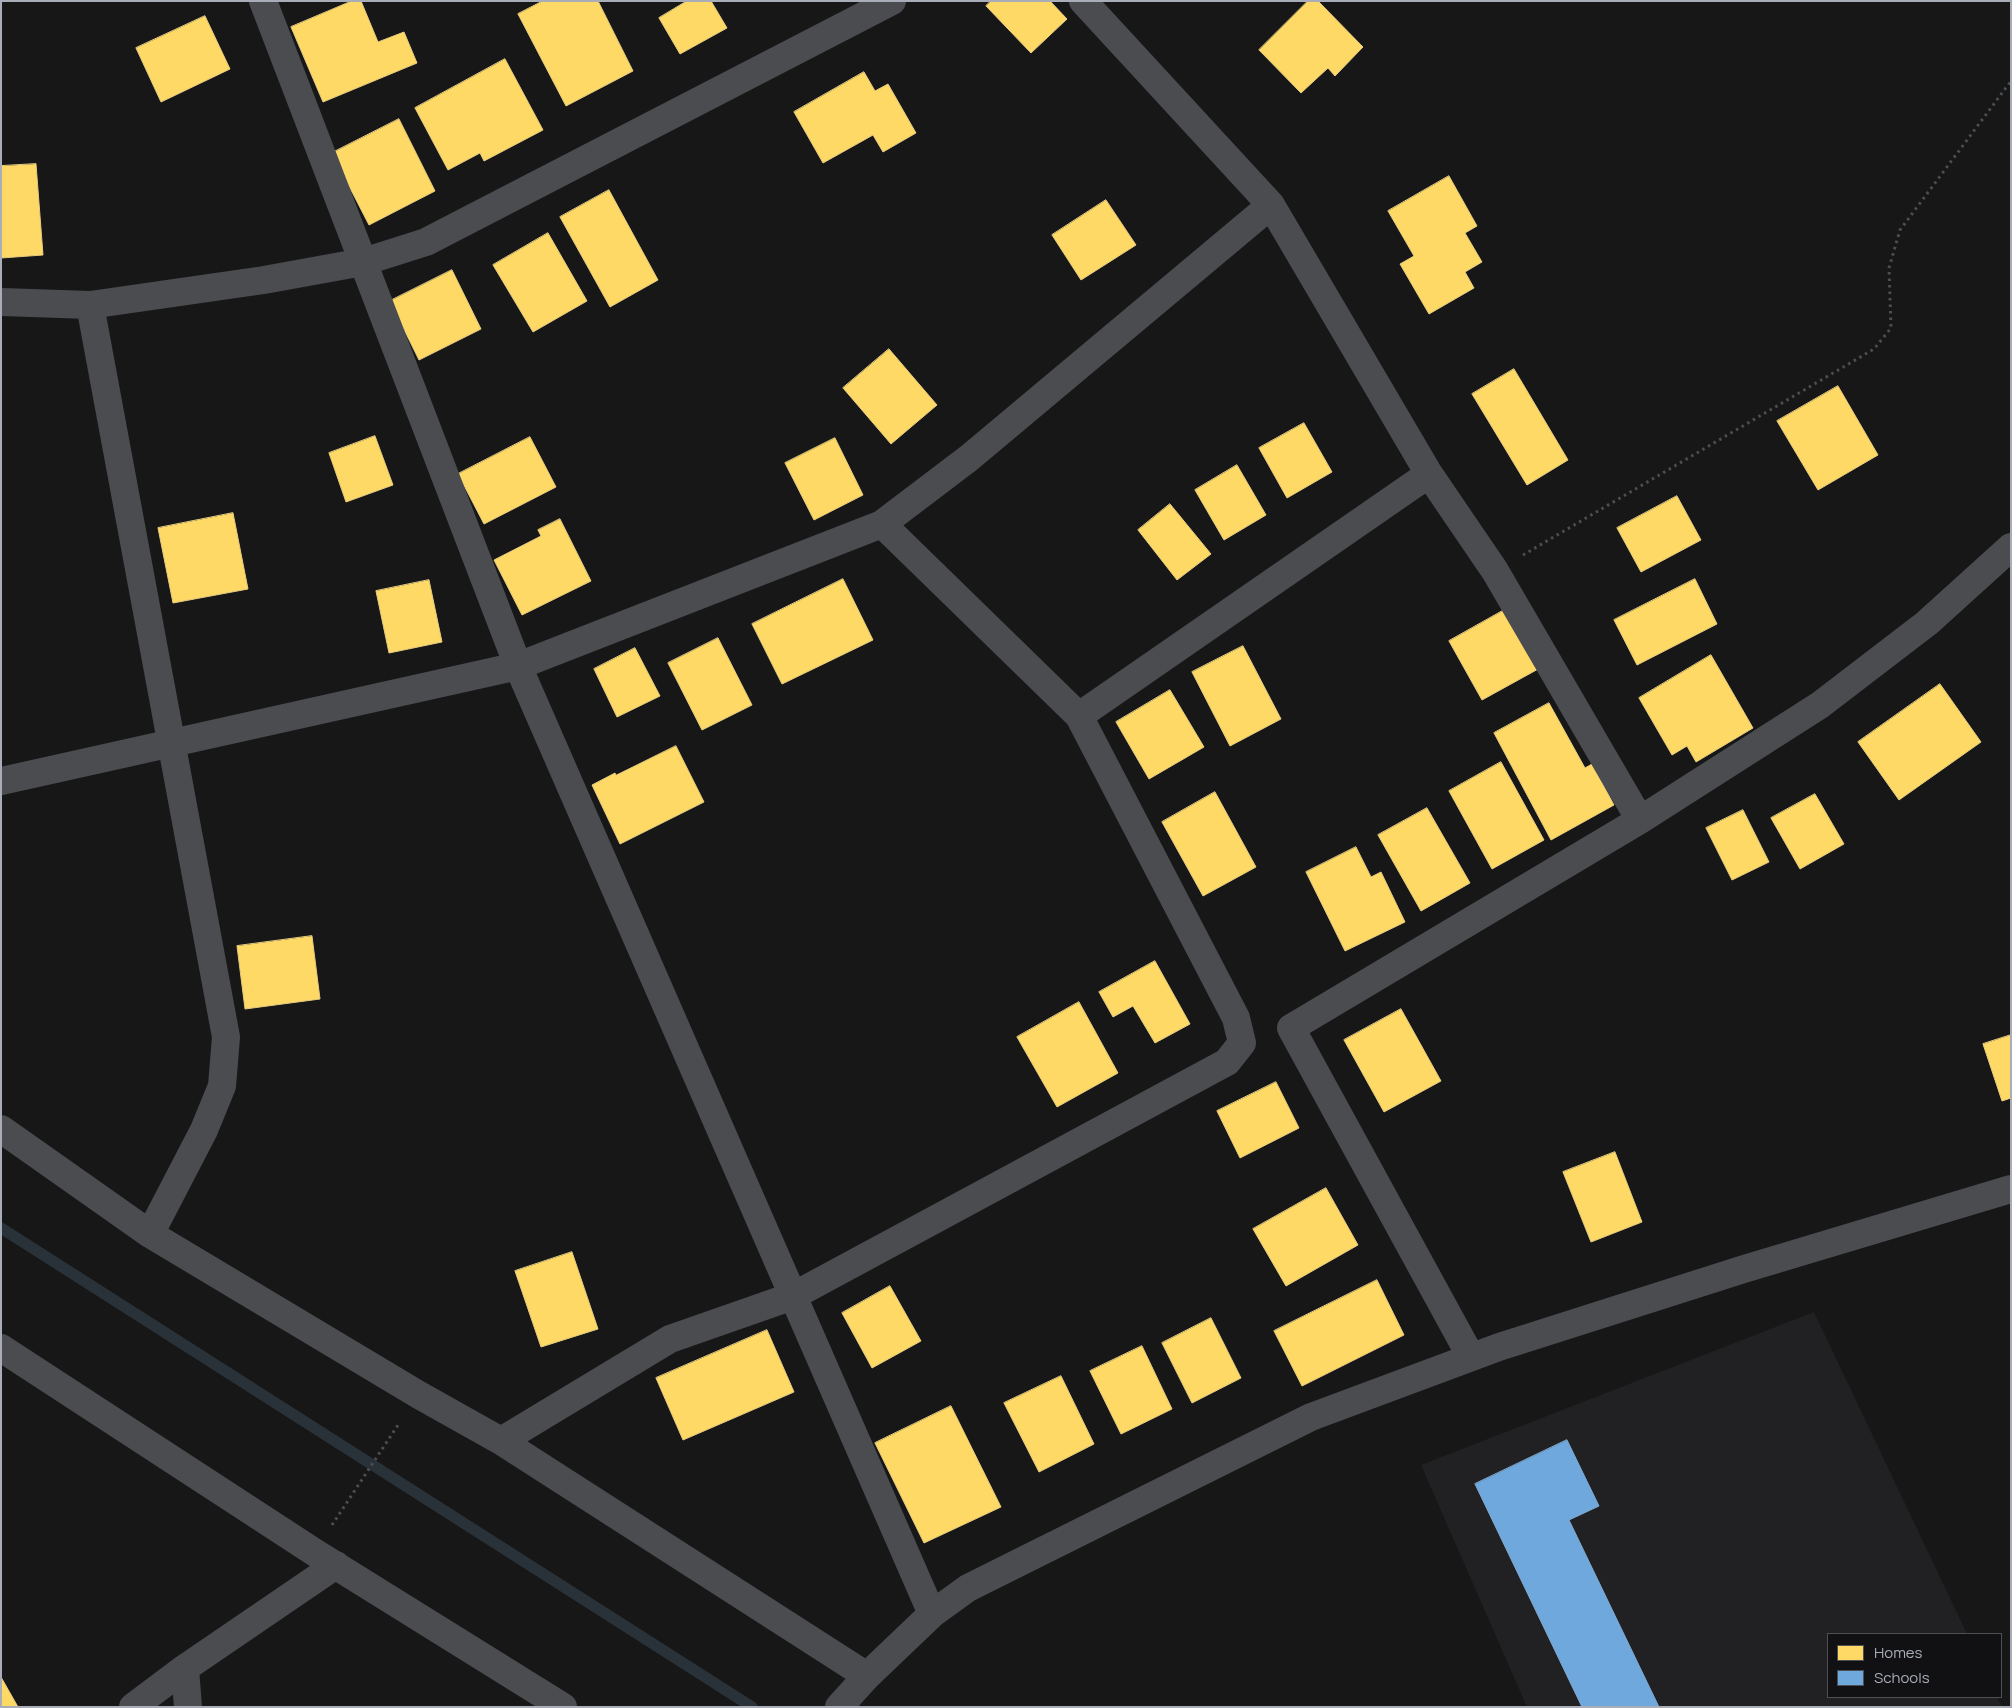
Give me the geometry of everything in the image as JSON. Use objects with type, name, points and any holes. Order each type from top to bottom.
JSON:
[{"type":"street","points":[[263,1],[518,666],[932,1614]]},
{"type":"street","points":[[1,302],[90,305],[264,280],[363,262],[426,242],[892,1]]},
{"type":"street","points":[[1083,1],[1271,205],[1429,474],[1495,571],[1640,820]]},
{"type":"street","points":[[1,782],[518,666],[882,524],[969,458],[1271,205]]},
{"type":"street","points":[[90,305],[226,1036],[222,1086],[204,1130],[150,1234]]},
{"type":"street","points":[[1079,716],[1429,474]]},
{"type":"street","points":[[501,1441],[670,1339],[793,1296],[1227,1062],[1242,1043],[1236,1018],[1079,716],[882,524]]},
{"type":"street","points":[[1471,1358],[1290,1028],[1640,820],[1820,705],[1927,623],[2011,547]]},
{"type":"street","points":[[1,1129],[150,1234],[419,1395],[501,1441],[867,1676]]},
{"type":"street","points":[[839,1707],[867,1676],[932,1614],[968,1588],[1312,1417],[1499,1347],[1744,1269],[2011,1189]]},
{"type":"street","points":[[1,1348],[326,1558],[563,1707]]},
{"type":"street","points":[[133,1707],[326,1558]]},
{"type":"street","points":[[185,1668],[188,1707]]},
{"type":"path","points":[[1495,571],[1874,349],[1892,328],[1889,268],[1900,230],[2011,81]]},
{"type":"path","points":[[326,1558],[361,1481],[388,1439]]},
{"type":"shaded area","points":[[1814,1312],[1967,1633],[1827,1633],[1827,1698],[1998,1698],[2002,1707],[1527,1707],[1421,1465]]},
{"type":"building: Homes","points":[[352,1],[361,1],[378,42],[404,32],[417,63],[323,102],[291,27]]},
{"type":"building: Homes","points":[[543,1],[598,1],[633,71],[566,106],[518,14]]},
{"type":"building: Homes","points":[[687,1],[711,1],[727,28],[680,54],[659,18]]},
{"type":"building: Homes","points":[[991,1],[1050,1],[1067,19],[1031,53],[986,6]]},
{"type":"building: Homes","points":[[1308,1],[1318,1],[1363,47],[1335,76],[1328,68],[1301,93],[1259,50]]},
{"type":"building: Homes","points":[[205,16],[230,69],[161,102],[136,48]]},
{"type":"building: Homes","points":[[505,59],[543,130],[484,161],[480,153],[448,170],[415,108]]},
{"type":"building: Homes","points":[[864,72],[875,91],[888,84],[916,133],[883,152],[873,135],[823,163],[794,112]]},
{"type":"building: Homes","points":[[399,119],[435,191],[369,225],[332,153]]},
{"type":"building: Homes","points":[[36,164],[43,255],[1,258],[1,166]]},
{"type":"building: Homes","points":[[1449,176],[1477,226],[1465,233],[1482,262],[1465,272],[1474,288],[1429,314],[1400,264],[1414,256],[1388,211]]},
{"type":"building: Homes","points":[[609,190],[658,280],[610,307],[560,217]]},
{"type":"building: Homes","points":[[1106,200],[1136,245],[1081,280],[1052,235]]},
{"type":"building: Homes","points":[[548,233],[587,301],[533,332],[493,265]]},
{"type":"building: Homes","points":[[452,270],[481,329],[419,360],[390,301]]},
{"type":"building: Homes","points":[[889,349],[937,405],[891,444],[843,388]]},
{"type":"building: Homes","points":[[1514,369],[1568,460],[1527,485],[1472,394]]},
{"type":"building: Homes","points":[[1838,386],[1878,455],[1818,490],[1777,421]]},
{"type":"building: Homes","points":[[1304,423],[1332,472],[1287,498],[1259,448]]},
{"type":"building: Homes","points":[[375,436],[393,485],[346,502],[329,453]]},
{"type":"building: Homes","points":[[530,437],[556,487],[484,524],[458,474]]},
{"type":"building: Homes","points":[[835,438],[863,495],[814,520],[785,463]]},
{"type":"building: Homes","points":[[1237,465],[1266,515],[1224,540],[1195,490]]},
{"type":"building: Homes","points":[[1677,496],[1701,540],[1641,572],[1617,528]]},
{"type":"building: Homes","points":[[1170,504],[1211,554],[1177,580],[1138,530]]},
{"type":"building: Homes","points":[[233,513],[248,589],[173,603],[158,528]]},
{"type":"building: Homes","points":[[560,519],[591,581],[522,615],[494,560],[541,536],[538,530]]},
{"type":"building: Homes","points":[[843,579],[873,640],[782,684],[752,624]]},
{"type":"building: Homes","points":[[1695,579],[1717,624],[1637,665],[1614,620]]},
{"type":"building: Homes","points":[[429,580],[442,642],[389,653],[376,591]]},
{"type":"building: Homes","points":[[1506,609],[1540,668],[1482,700],[1449,641]]},
{"type":"building: Homes","points":[[718,638],[752,705],[702,730],[668,663]]},
{"type":"building: Homes","points":[[1243,646],[1281,719],[1230,746],[1192,672]]},
{"type":"building: Homes","points":[[635,648],[660,696],[617,717],[594,669]]},
{"type":"building: Homes","points":[[1711,655],[1753,728],[1696,762],[1687,746],[1672,755],[1639,698]]},
{"type":"building: Homes","points":[[1940,684],[1981,742],[1899,800],[1858,742]]},
{"type":"building: Homes","points":[[1170,690],[1204,747],[1149,779],[1116,722]]},
{"type":"building: Homes","points":[[1549,703],[1585,768],[1592,764],[1614,805],[1551,840],[1494,733]]},
{"type":"building: Homes","points":[[676,746],[704,802],[620,844],[592,785]]},
{"type":"building: Homes","points":[[1501,762],[1544,840],[1492,869],[1449,791]]},
{"type":"building: Homes","points":[[1215,792],[1256,867],[1203,896],[1162,822]]},
{"type":"building: Homes","points":[[1815,794],[1844,844],[1800,869],[1771,818]]},
{"type":"building: Homes","points":[[1427,808],[1470,883],[1421,911],[1378,835]]},
{"type":"building: Homes","points":[[1743,810],[1769,862],[1732,880],[1706,828]]},
{"type":"building: Homes","points":[[1356,847],[1371,877],[1381,872],[1405,922],[1345,951],[1306,872]]},
{"type":"building: Homes","points":[[312,936],[320,999],[245,1009],[237,946]]},
{"type":"building: Homes","points":[[1155,961],[1190,1024],[1155,1043],[1133,1006],[1113,1017],[1099,992]]},
{"type":"building: Homes","points":[[1079,1002],[1118,1073],[1057,1107],[1017,1037]]},
{"type":"building: Homes","points":[[1401,1009],[1441,1081],[1384,1112],[1344,1040]]},
{"type":"building: Homes","points":[[2011,1035],[2011,1098],[2002,1101],[1983,1044]]},
{"type":"building: Homes","points":[[1276,1082],[1299,1128],[1240,1158],[1217,1111]]},
{"type":"building: Homes","points":[[1615,1152],[1642,1222],[1591,1242],[1563,1172]]},
{"type":"building: Homes","points":[[1326,1188],[1358,1245],[1286,1286],[1253,1229]]},
{"type":"building: Homes","points":[[572,1252],[598,1329],[541,1347],[515,1271]]},
{"type":"building: Homes","points":[[1377,1280],[1404,1335],[1302,1386],[1274,1331]]},
{"type":"building: Homes","points":[[890,1286],[921,1341],[872,1368],[842,1313]]},
{"type":"building: Homes","points":[[1211,1318],[1241,1378],[1192,1403],[1162,1343]]},
{"type":"building: Homes","points":[[767,1330],[794,1392],[683,1440],[656,1378]]},
{"type":"building: Homes","points":[[1142,1346],[1172,1409],[1121,1434],[1090,1371]]},
{"type":"building: Homes","points":[[1061,1376],[1094,1444],[1039,1472],[1004,1403]]},
{"type":"building: Homes","points":[[951,1406],[1001,1507],[924,1543],[875,1443]]},
{"type":"building: Homes","points":[[1,1677],[18,1707],[1,1707]]},
{"type":"building: Schools","points":[[1567,1440],[1599,1506],[1569,1520],[1659,1707],[1582,1707],[1475,1484]]},
{"type":"waterway","points":[[1,1228],[752,1707]]}]
